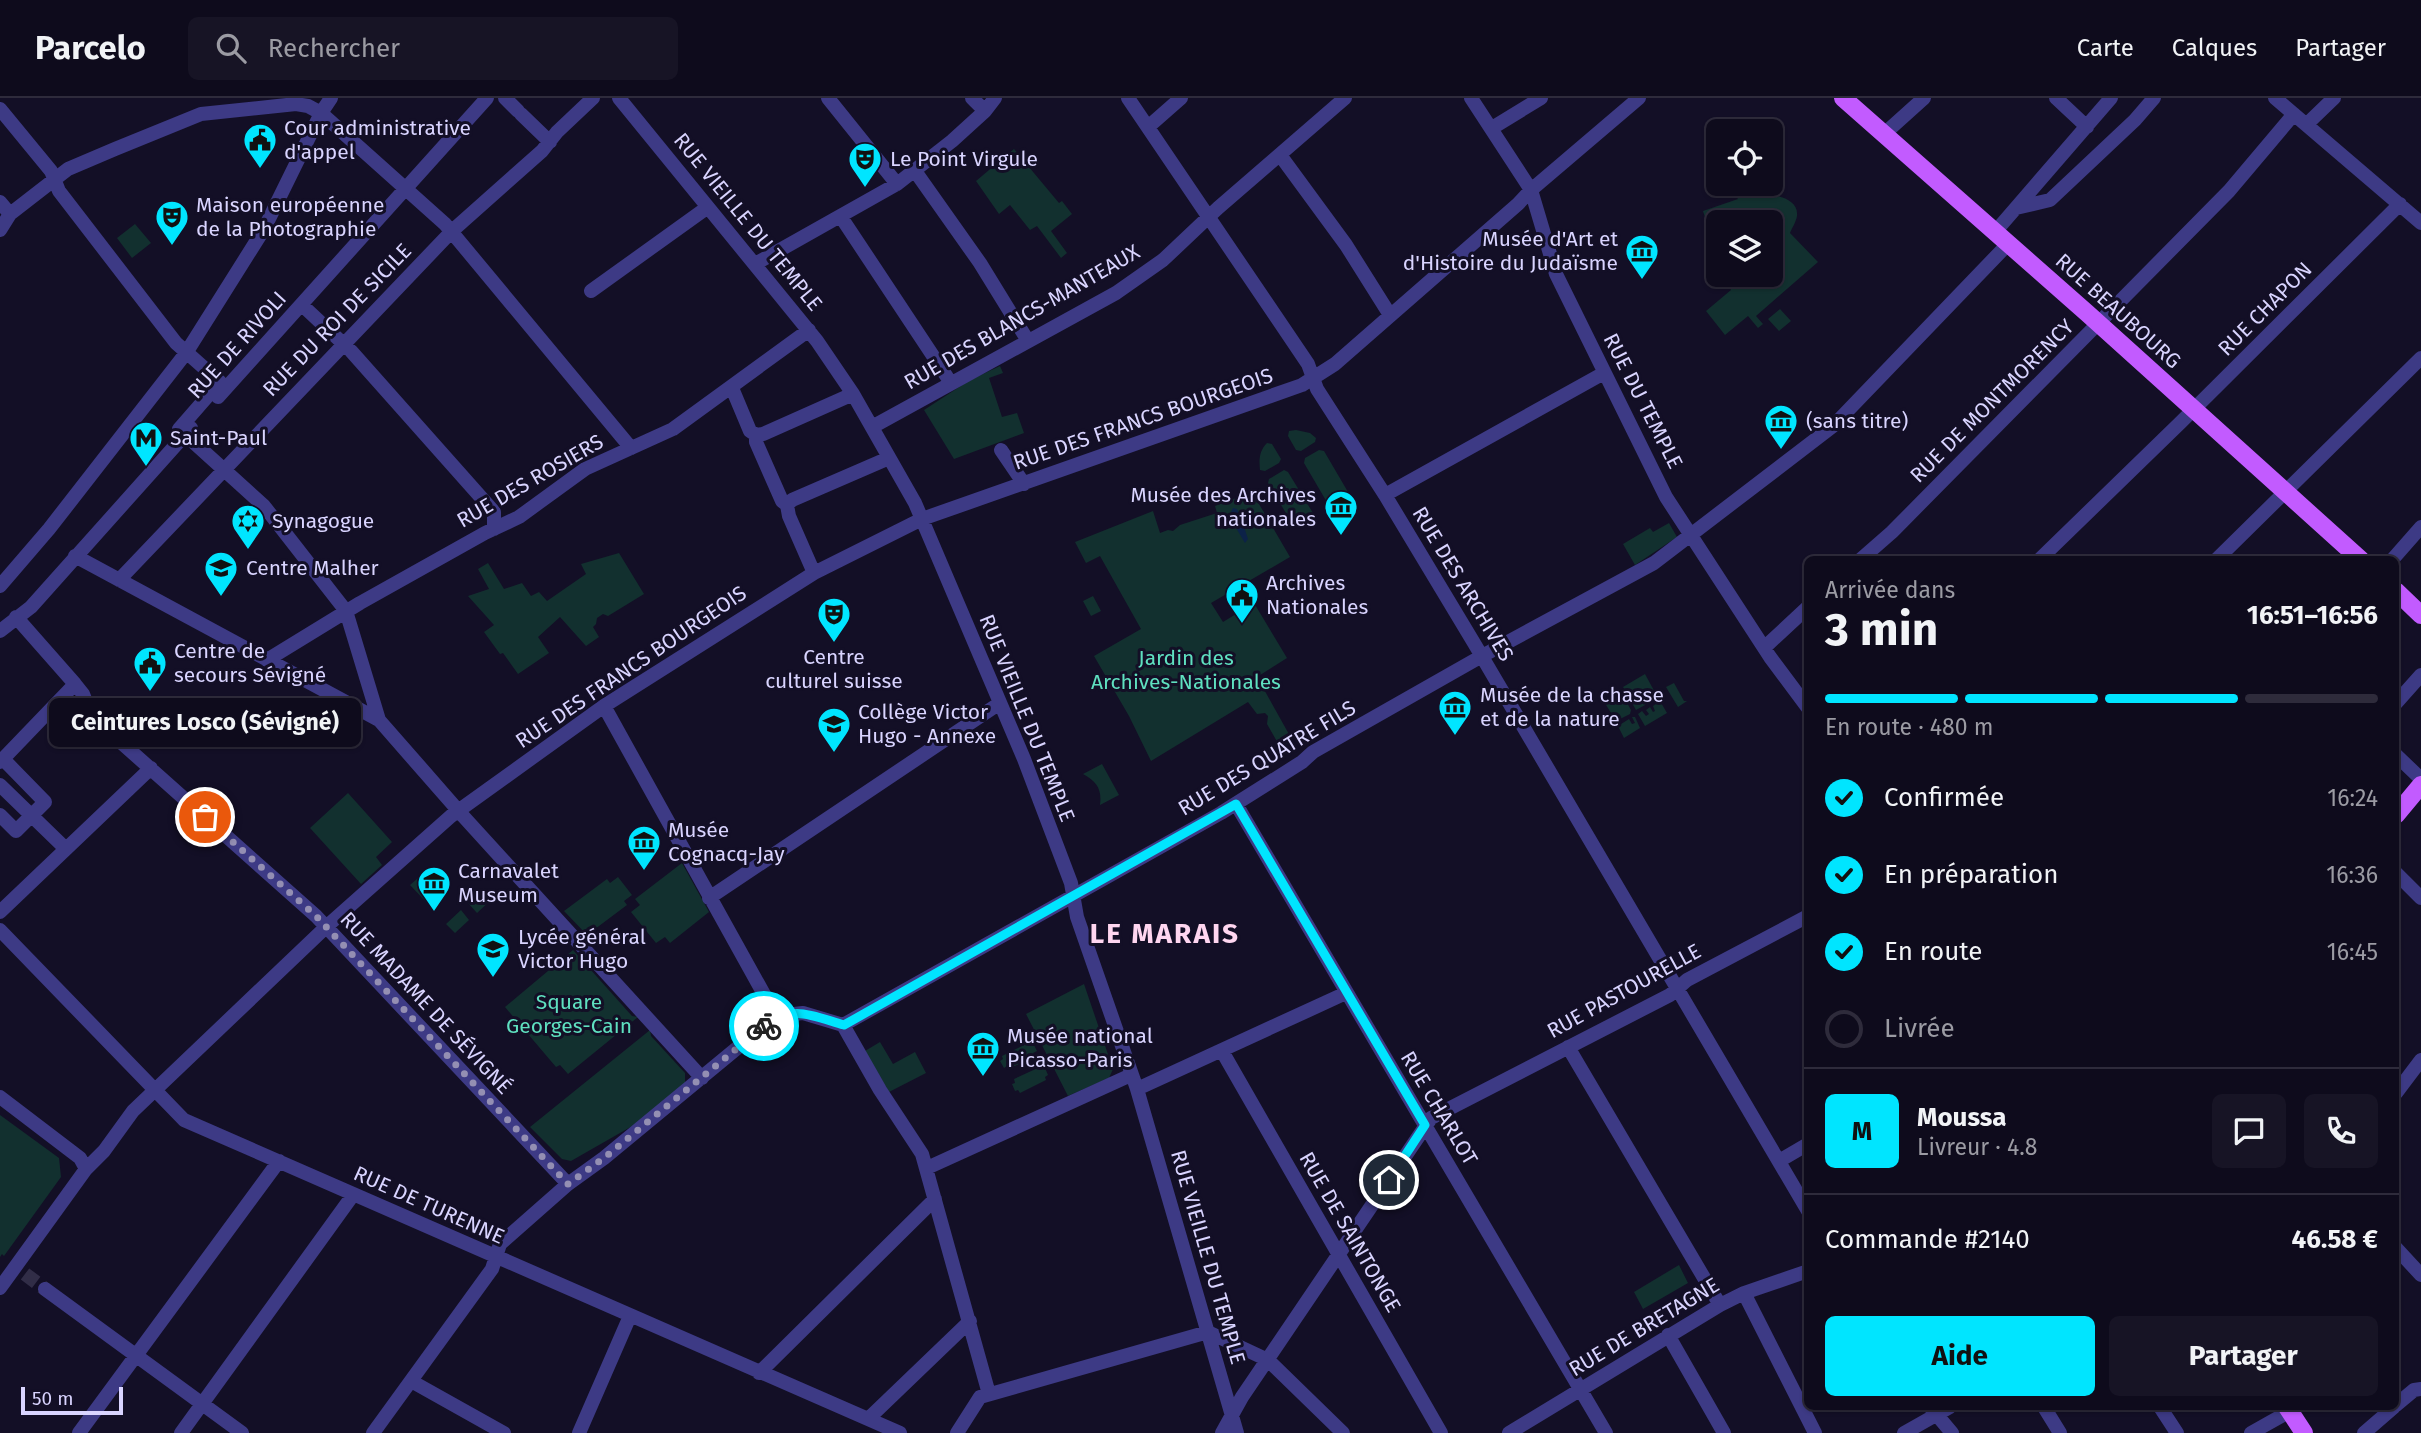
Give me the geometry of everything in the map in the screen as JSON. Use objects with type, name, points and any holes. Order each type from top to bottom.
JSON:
[{"type":"main road","name":"RUE BEAUBOURG","points":[[1843,98],[2357,556]]},
{"type":"main road","points":[[2399,594],[2421,615]]},
{"type":"main road","points":[[2399,811],[2421,785]]},
{"type":"main road","points":[[2289,1410],[2304,1433]]},
{"type":"street","points":[[0,586],[49,528],[186,353],[264,229],[331,98]]},
{"type":"street","name":"RUE DE RIVOLI","points":[[182,431],[302,305],[402,184],[487,98]]},
{"type":"street","points":[[505,98],[550,142]]},
{"type":"street","name":"RUE DU ROI DE SICILE","points":[[119,580],[452,231],[512,180],[593,98]]},
{"type":"street","name":"RUE VIEILLE DU TEMPLE","points":[[619,98],[809,330],[853,394],[922,519],[1024,759],[1073,894],[1077,917],[1134,1082],[1237,1433]]},
{"type":"street","points":[[828,98],[897,184]]},
{"type":"street","points":[[972,98],[985,111]]},
{"type":"street","points":[[755,264],[897,184],[985,111],[995,98]]},
{"type":"street","name":"RUE DES ARCHIVES","points":[[1128,98],[1308,364],[1317,389],[1385,495],[1482,656],[1804,1204]]},
{"type":"street","points":[[1148,127],[1181,98]]},
{"type":"street","name":"RUE DES BLANCS-MANTEAUX","points":[[872,427],[1116,293],[1163,260],[1345,98]]},
{"type":"street","name":"RUE DU TEMPLE","points":[[1471,98],[1531,190],[1551,262],[1667,497],[1765,648],[1804,702]]},
{"type":"street","points":[[1492,128],[1541,98]]},
{"type":"street","name":"RUE DES FRANCS BOURGEOIS","points":[[0,1288],[20,1270],[86,1169],[104,1151],[132,1111],[326,927],[459,809],[604,706],[814,573],[922,519],[1303,385],[1313,379],[1335,364],[1639,98]]},
{"type":"street","points":[[1884,134],[1924,98]]},
{"type":"street","points":[[2056,98],[2087,127]]},
{"type":"street","name":"RUE DES QUATRE FILS","points":[[844,1025],[1236,804],[1302,762],[1313,752],[1654,563],[1833,426],[2002,238],[2016,208],[2111,98]]},
{"type":"street","points":[[2016,208],[2050,200],[2135,120],[2154,98]]},
{"type":"street","points":[[2275,98],[2421,223]]},
{"type":"street","points":[[2307,124],[2333,98]]},
{"type":"street","points":[[0,230],[10,214],[68,169],[201,114],[296,104],[307,106],[321,113],[452,231],[631,448]]},
{"type":"street","points":[[0,108],[51,171],[59,191],[186,353]]},
{"type":"street","name":"RUE DE MONTMORENCY","points":[[1865,556],[1892,532],[2229,191],[2294,114]]},
{"type":"street","points":[[1280,155],[1346,245],[1390,315]]},
{"type":"street","points":[[915,171],[980,263],[1028,341]]},
{"type":"street","points":[[0,202],[10,214]]},
{"type":"street","name":"RUE CHAPON","points":[[2043,556],[2400,204]]},
{"type":"street","points":[[591,291],[708,207]]},
{"type":"street","points":[[841,217],[951,383]]},
{"type":"street","points":[[302,305],[344,344],[494,512],[494,529]]},
{"type":"street","name":"RUE DES ROSIERS","points":[[267,660],[346,611],[519,517],[585,469],[673,429],[809,330]]},
{"type":"street","name":"RUE DE RIVOLI","points":[[0,631],[31,607],[182,431],[220,382],[186,353]]},
{"type":"street","points":[[2220,556],[2421,358]]},
{"type":"street","points":[[1385,495],[1604,373]]},
{"type":"street","points":[[732,388],[750,430],[756,435],[853,394]]},
{"type":"street","points":[[182,431],[264,506],[346,611],[379,720]]},
{"type":"street","points":[[756,435],[756,442],[782,501],[787,505],[789,516],[814,573]]},
{"type":"street","points":[[1001,450],[1024,484]]},
{"type":"street","points":[[787,505],[792,500],[889,458]]},
{"type":"street","points":[[2396,556],[2421,527]]},
{"type":"street","points":[[75,556],[379,720],[702,1078]]},
{"type":"street","points":[[1765,648],[1804,611]]},
{"type":"street","name":"RUE MADAME DE SÉVIGNÉ","points":[[16,617],[83,694],[93,714],[316,916],[568,1184]]},
{"type":"street","points":[[2399,700],[2421,675]]},
{"type":"street","points":[[0,815],[16,831],[35,819],[45,802],[4,762],[75,684]]},
{"type":"street","points":[[349,706],[369,687]]},
{"type":"street","points":[[709,898],[1000,703]]},
{"type":"street","points":[[604,706],[776,1016]]},
{"type":"street","points":[[2399,758],[2421,779]]},
{"type":"street","points":[[0,912],[151,768]]},
{"type":"street","points":[[0,785],[66,849]]},
{"type":"street","name":"RUE CHARLOT","points":[[1236,804],[1606,1433]]},
{"type":"street","points":[[2399,876],[2421,898]]},
{"type":"street","name":"RUE PASTOURELLE","points":[[1425,1125],[1431,1118],[1670,995],[1687,980],[1804,918]]},
{"type":"street","name":"RUE DE TURENNE","points":[[0,930],[184,1120],[900,1433]]},
{"type":"street","points":[[927,1168],[1134,1082],[1222,1051],[1346,993]]},
{"type":"street","points":[[373,1433],[492,1269],[500,1244],[568,1184],[604,1158],[776,1016],[803,1013],[844,1025],[880,1090],[922,1154],[989,1394]]},
{"type":"street","points":[[1568,1047],[1720,1305]]},
{"type":"street","name":"RUE DE SAINTONGE","points":[[1222,1051],[1441,1433]]},
{"type":"street","points":[[2399,1089],[2421,1060]]},
{"type":"street","points":[[0,1097],[80,1158],[86,1169]]},
{"type":"street","points":[[1222,1433],[1231,1414],[1425,1125]]},
{"type":"street","points":[[1779,1161],[1804,1146]]},
{"type":"street","points":[[79,1433],[279,1161]]},
{"type":"street","points":[[181,1433],[354,1195]]},
{"type":"street","points":[[759,1373],[935,1199]]},
{"type":"street","points":[[2399,1251],[2421,1275]]},
{"type":"street","name":"RUE DE BRETAGNE","points":[[1509,1433],[1720,1305],[1744,1293],[1804,1272]]},
{"type":"street","points":[[45,1289],[242,1433]]},
{"type":"street","points":[[1744,1293],[1815,1433]]},
{"type":"street","points":[[579,1433],[630,1316]]},
{"type":"street","points":[[868,1419],[970,1321]]},
{"type":"street","points":[[957,1433],[980,1397],[1208,1332],[1268,1360],[1343,1433]]},
{"type":"street","points":[[1668,1335],[1724,1433]]},
{"type":"street","points":[[411,1381],[505,1433]]},
{"type":"street","points":[[2399,1403],[2414,1390],[2421,1389]]},
{"type":"street","points":[[2046,1410],[2060,1433]]},
{"type":"street","points":[[2162,1410],[2177,1433]]},
{"type":"street","points":[[2251,1433],[2286,1410]]},
{"type":"street","points":[[2364,1433],[2390,1410]]},
{"type":"street","points":[[1904,1433],[1933,1411],[1952,1433]]},
{"type":"green space","points":[[1014,149],[1059,203],[1062,201],[1072,214],[1051,231],[1067,253],[1061,258],[1037,226],[1030,230],[1010,205],[999,214],[976,181]]},
{"type":"green space","points":[[1736,196],[1777,196],[1789,201],[1794,205],[1797,216],[1790,233],[1818,262],[1756,316],[1763,324],[1758,328],[1748,316],[1725,335],[1706,311],[1731,290],[1730,287],[1783,287],[1783,210],[1706,210],[1706,221],[1703,211],[1738,199]]},
{"type":"green space","points":[[135,224],[151,243],[132,258],[117,238]]},
{"type":"green space","points":[[1780,309],[1791,321],[1779,331],[1768,319]]},
{"type":"green space","points":[[1000,366],[1003,373],[989,378],[1002,417],[1017,413],[1024,433],[954,459],[924,410],[970,380]]},
{"type":"green space","points":[[1289,431],[1310,433],[1316,438],[1315,442],[1301,451],[1296,450],[1288,436]]},
{"type":"green space","points":[[1267,443],[1272,444],[1281,459],[1265,471],[1260,470],[1260,459],[1262,449]]},
{"type":"green space","points":[[1319,450],[1324,451],[1348,492],[1347,497],[1333,505],[1328,504],[1304,463],[1305,458]]},
{"type":"green space","points":[[1284,470],[1288,472],[1313,513],[1312,517],[1297,526],[1293,525],[1268,483],[1269,479]]},
{"type":"green space","name":"Jardin des Archives-Nationales","points":[[1252,492],[1290,557],[1211,603],[1223,622],[1254,603],[1287,658],[1257,677],[1295,745],[1283,752],[1267,724],[1268,716],[1265,713],[1257,714],[1248,702],[1151,761],[1129,716],[1094,656],[1141,629],[1100,556],[1086,563],[1075,542],[1153,511],[1160,533],[1173,531],[1180,525],[1217,513],[1215,506]]},
{"type":"green space","points":[[1669,523],[1677,537],[1635,565],[1623,544],[1650,528],[1653,532]]},
{"type":"green space","points":[[619,553],[644,594],[608,616],[603,614],[597,618],[593,627],[599,637],[586,646],[560,617],[538,637],[549,653],[518,674],[484,632],[494,625],[468,596],[489,589],[478,569],[488,563],[504,589],[522,583],[531,596],[539,592],[547,601],[586,574],[581,564]]},
{"type":"green space","points":[[1093,596],[1101,611],[1091,616],[1083,601]]},
{"type":"green space","points":[[1645,674],[1658,698],[1636,710],[1623,687]]},
{"type":"green space","points":[[1674,683],[1684,701],[1687,701],[1678,707],[1666,687]]},
{"type":"green space","points":[[1621,692],[1631,710],[1630,714],[1616,721],[1603,700]]},
{"type":"green space","points":[[1660,701],[1667,713],[1645,726],[1638,714],[1642,711],[1646,716],[1649,714],[1646,710],[1650,707],[1655,711],[1653,706]]},
{"type":"green space","points":[[1632,717],[1635,717],[1640,728],[1624,738],[1618,726],[1629,719],[1632,724],[1635,723]]},
{"type":"green space","points":[[1102,764],[1119,795],[1100,805],[1098,786],[1083,774]]},
{"type":"green space","points":[[348,793],[392,842],[376,857],[382,865],[361,884],[310,828]]},
{"type":"green space","points":[[682,863],[709,912],[670,943],[665,937],[656,943],[631,912],[640,905],[635,899]]},
{"type":"green space","points":[[425,872],[432,883],[443,891],[429,905],[410,885]]},
{"type":"green space","points":[[618,877],[632,895],[624,901],[627,905],[587,935],[564,911],[607,879],[610,883]]},
{"type":"green space","points":[[483,889],[492,899],[477,913],[468,903]]},
{"type":"green space","points":[[461,910],[469,920],[455,933],[446,924]]},
{"type":"green space","name":"Square Georges-Cain","points":[[573,950],[632,1016],[638,1017],[568,1074],[560,1065],[556,1067],[505,1007]]},
{"type":"green space","points":[[1084,984],[1113,1069],[1109,1078],[1068,1096],[1026,1014]]},
{"type":"green space","points":[[650,1030],[651,1036],[685,1073],[685,1084],[634,1125],[571,1161],[562,1159],[530,1127]]},
{"type":"green space","points":[[880,1042],[893,1064],[915,1052],[926,1073],[889,1092],[865,1051]]},
{"type":"green space","points":[[1028,1043],[1030,1046],[1034,1045],[1037,1051],[1033,1053],[1035,1057],[1008,1069],[1007,1066],[1004,1068],[1000,1061],[1002,1056]]},
{"type":"green space","points":[[1040,1067],[1041,1070],[1045,1068],[1048,1075],[1046,1080],[1020,1093],[1015,1091],[1012,1084],[1015,1083],[1014,1079]]},
{"type":"green space","points":[[0,1115],[59,1158],[61,1177],[4,1256],[2,1254],[0,1257]]},
{"type":"green space","points":[[1679,1265],[1688,1283],[1643,1309],[1634,1292]]},
{"type":"water","points":[[1233,508],[1237,509],[1243,523],[1248,539],[1245,543],[1229,516]]},
{"type":"tunnel","points":[[25,1274],[45,1289]]},
{"type":"way so far","points":[[205,817],[316,916],[568,1184],[604,1158],[764,1026]]},
{"type":"place","name":"Cour administrative d'appel","points":[[260,170]]},
{"type":"place","name":"Le Point Virgule","points":[[865,189]]},
{"type":"place","name":"Maison européenne de la Photographie","points":[[172,247]]},
{"type":"place","name":"Musée d'Art et d'Histoire du Judaïsme","points":[[1642,281]]},
{"type":"place","name":"(sans titre)","points":[[1781,451]]},
{"type":"place","name":"Saint-Paul","points":[[146,468]]},
{"type":"place","name":"Musée des Archives nationales","points":[[1341,537]]},
{"type":"place","name":"Synagogue","points":[[248,551]]},
{"type":"place","name":"Centre Malher","points":[[221,598]]},
{"type":"place","name":"Archives Nationales","points":[[1242,625]]},
{"type":"place","name":"Centre culturel suisse","points":[[834,644]]},
{"type":"place","name":"Centre de secours Sévigné","points":[[150,693]]},
{"type":"place","name":"Musée de la chasse et de la nature","points":[[1455,737]]},
{"type":"place","name":"Collège Victor Hugo - Annexe","points":[[834,754]]},
{"type":"place","name":"Ceintures Losco (Sévigné)","points":[[205,817]]},
{"type":"place","name":"Musée Cognacq-Jay","points":[[644,872]]},
{"type":"place","name":"Carnavalet Museum","points":[[434,913]]},
{"type":"place","name":"Lycée général Victor Hugo","points":[[493,979]]},
{"type":"place","name":"Musée national Picasso-Paris","points":[[983,1078]]},
{"type":"district","name":"LE MARAIS","points":[[1165,933]]},
{"type":"route","points":[[764,1026],[776,1016],[794,1013],[803,1013],[844,1025],[1236,804],[1425,1125],[1389,1180]]}]
